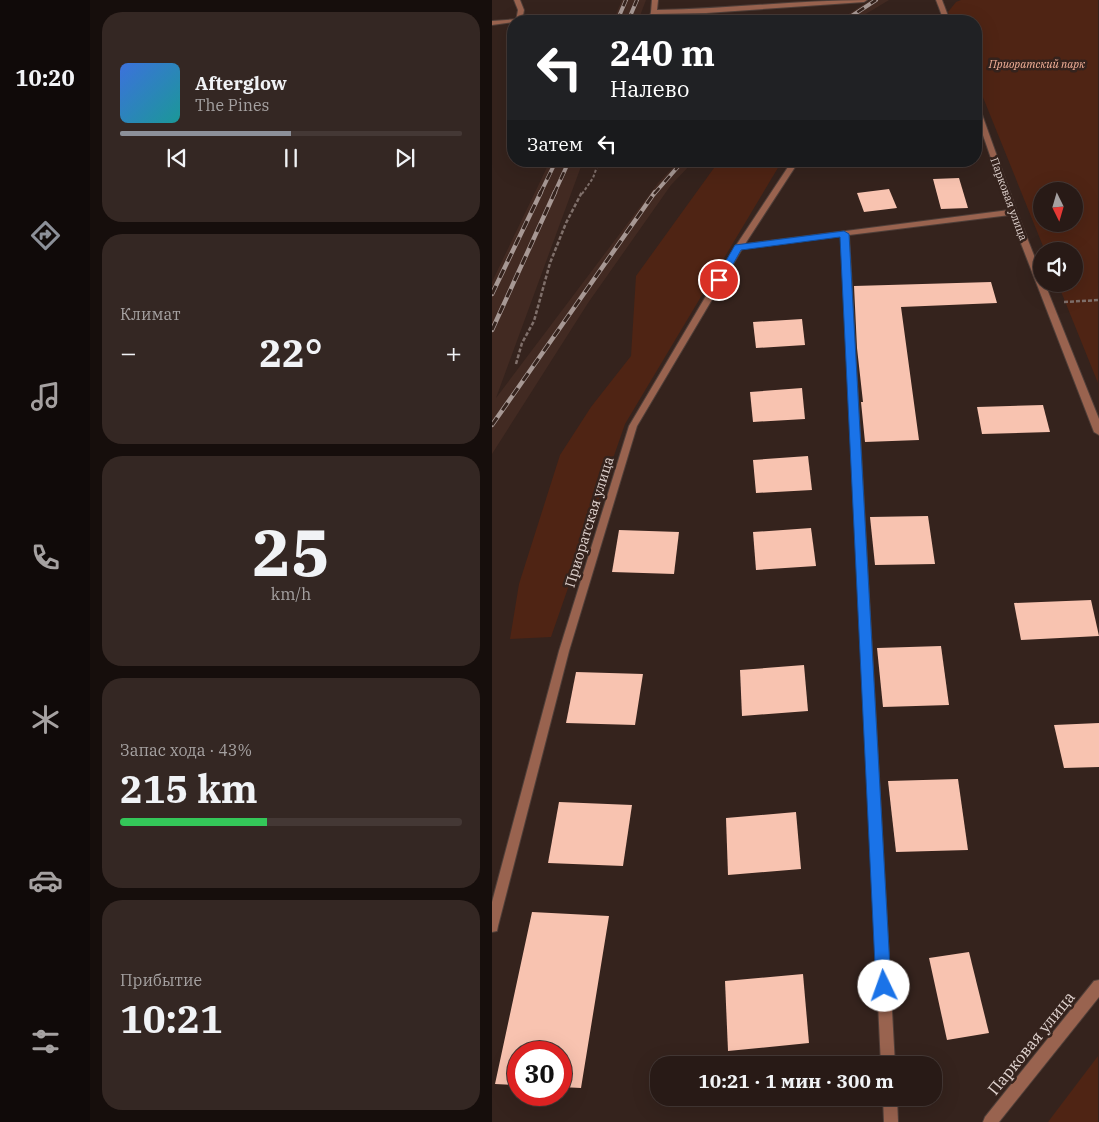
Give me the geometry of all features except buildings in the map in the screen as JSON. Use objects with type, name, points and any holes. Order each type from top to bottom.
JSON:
[{"type":"street","points":[[517,0],[521,10],[520,15]]},
{"type":"street","points":[[653,15],[655,0]]},
{"type":"street","points":[[768,7],[770,0]]},
{"type":"street","points":[[654,12],[706,11],[864,0]]},
{"type":"street","points":[[939,0],[944,15]]},
{"type":"street","points":[[492,23],[507,22]]},
{"type":"street","name":"Парковая улица","points":[[982,123],[1013,212],[1098,432]]},
{"type":"street","name":"Приоратская улица","points":[[492,926],[564,650],[633,426],[738,247],[792,167]]},
{"type":"street","points":[[738,247],[1013,212]]},
{"type":"street","points":[[844,234],[888,1056]]},
{"type":"street","name":"Парковая улица","points":[[990,1122],[1098,986]]},
{"type":"street","points":[[890,1106],[891,1122]]},
{"type":"path","points":[[516,364],[522,343],[534,321],[544,281],[566,223],[579,197],[593,178],[597,167]]},
{"type":"path","points":[[1048,302],[1098,300]]},
{"type":"shaded area","points":[[622,0],[646,0],[640,15],[616,15]]},
{"type":"shaded area","points":[[870,0],[889,0],[864,15],[847,15]]},
{"type":"shaded area","points":[[547,167],[581,167],[496,398],[658,183],[673,167],[688,167],[671,185],[588,303],[492,454],[492,282]]},
{"type":"green space","name":"Приоратский парк","points":[[961,0],[1098,0],[1098,383],[1061,292],[1083,292],[1083,242],[1041,242],[1037,232],[1083,232],[1083,182],[1033,182],[1033,221],[982,95],[982,15],[949,15],[948,12],[956,2]]},
{"type":"green space","points":[[715,167],[778,167],[625,424],[551,637],[510,639],[519,584],[560,455],[591,407],[631,356],[636,276]]},
{"type":"green space","points":[[1098,1056],[1098,1122],[1048,1122]]},
{"type":"railway","points":[[620,15],[626,0]]},
{"type":"railway","points":[[631,15],[637,0]]},
{"type":"railway","points":[[853,15],[876,0]]},
{"type":"railway","points":[[540,194],[553,167]]},
{"type":"railway","points":[[554,194],[566,167]]},
{"type":"railway","points":[[654,194],[678,167]]},
{"type":"railway","points":[[492,294],[541,192]]},
{"type":"railway","points":[[492,330],[555,192]]},
{"type":"railway","points":[[492,425],[655,192]]},
{"type":"route","points":[[719,280],[738,247],[844,234],[884,986]]}]
